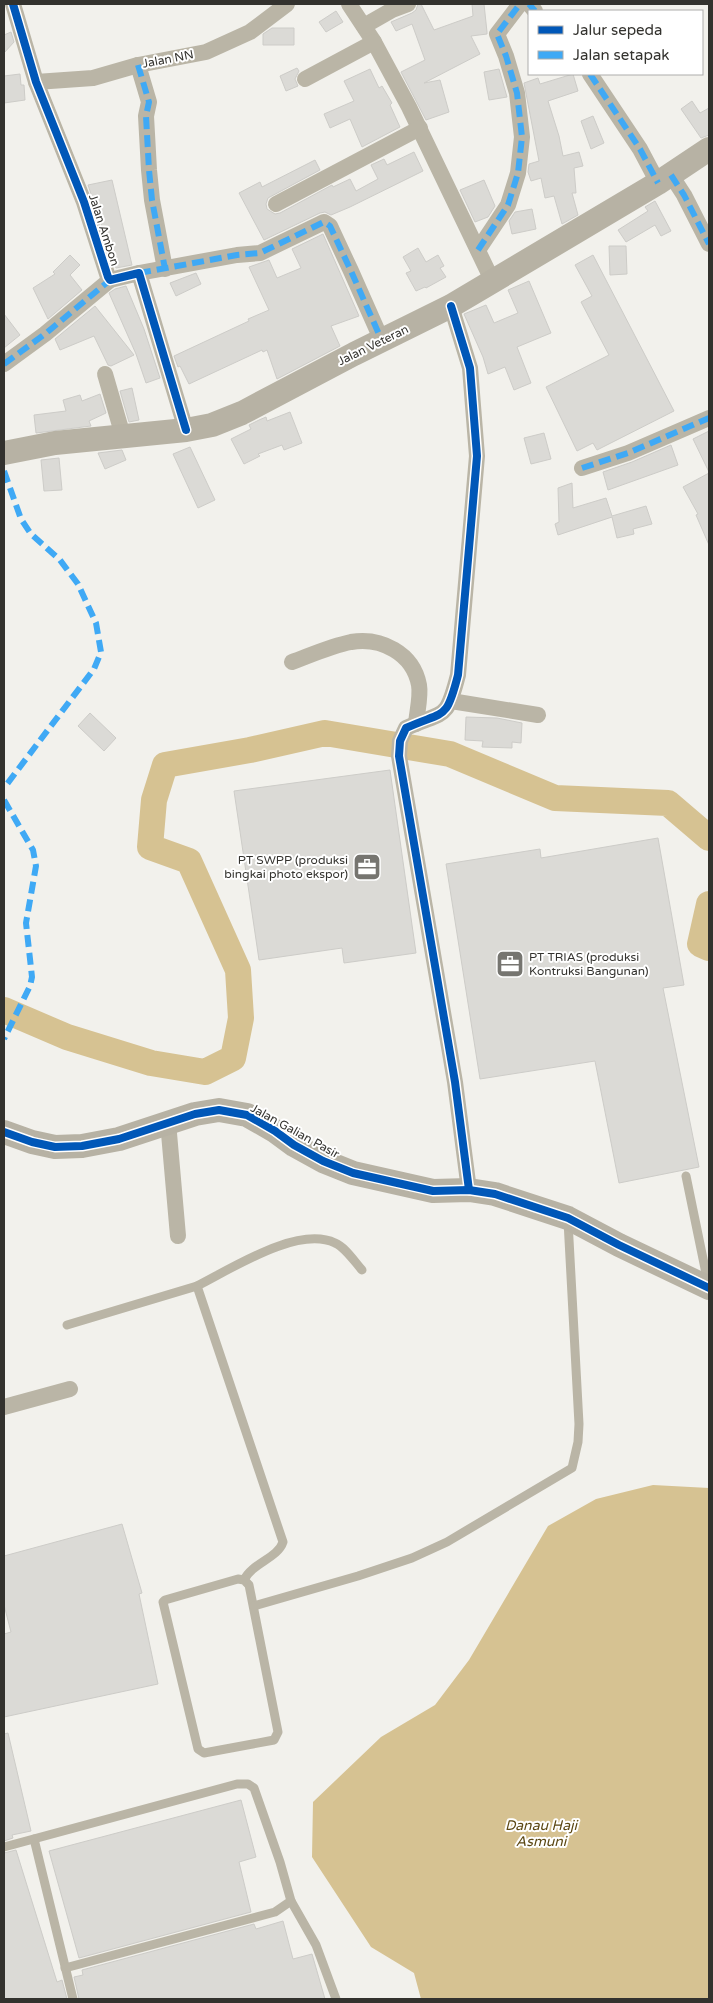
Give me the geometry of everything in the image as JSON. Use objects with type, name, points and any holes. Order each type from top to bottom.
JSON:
[{"type":"main road","name":"Jalan Veteran","points":[[4,453],[55,443],[186,430],[212,425],[242,413],[451,306],[664,179],[709,149]]},
{"type":"main road","name":"Jalan Galian Pasir","points":[[4,1132],[32,1142],[55,1147],[82,1146],[119,1138],[195,1114],[219,1110],[247,1116],[275,1131],[322,1161],[353,1173],[432,1191],[469,1190],[495,1194],[568,1218],[618,1245],[709,1288]]},
{"type":"street","name":"Jalan Ambon","points":[[13,4],[36,82],[84,202],[110,280],[164,268],[237,255],[260,253],[322,222],[326,222],[330,226],[352,271],[382,341]]},
{"type":"street","name":"Jalan NN","points":[[36,82],[92,78],[138,65],[206,52],[250,32],[288,4]]},
{"type":"street","points":[[349,4],[374,42],[420,128],[493,282]]},
{"type":"street","points":[[364,26],[392,10],[408,4]]},
{"type":"street","points":[[478,250],[508,205],[518,173],[522,137],[517,93],[497,34],[520,4]]},
{"type":"street","points":[[304,79],[374,42]]},
{"type":"street","points":[[138,65],[149,102],[146,116],[149,170],[152,200],[164,268]]},
{"type":"street","points":[[595,75],[640,149],[664,179],[684,195],[709,244]]},
{"type":"street","points":[[276,204],[420,128]]},
{"type":"street","points":[[139,273],[186,430]]},
{"type":"street","points":[[4,364],[45,334],[110,280]]},
{"type":"street","points":[[451,306],[470,368],[477,456],[458,675],[451,701],[445,712],[436,718],[406,728],[400,749],[455,1082],[469,1190]]},
{"type":"street","points":[[105,374],[123,436]]},
{"type":"street","points":[[582,468],[628,453],[709,418]]},
{"type":"street","points":[[292,662],[352,642],[383,643],[397,650],[408,662],[419,686],[416,724]]},
{"type":"street","points":[[451,701],[538,715]]},
{"type":"street","points":[[168,1122],[178,1236]]},
{"type":"street","points":[[4,1407],[70,1389]]},
{"type":"lane","points":[[686,1176],[709,1288]]},
{"type":"lane","points":[[254,1606],[358,1576],[412,1558],[446,1542],[572,1468],[578,1442],[579,1424],[568,1218]]},
{"type":"lane","points":[[67,1325],[197,1286],[274,1246],[313,1238],[327,1239],[338,1244],[362,1270]]},
{"type":"lane","points":[[197,1286],[283,1542],[279,1550],[249,1572],[244,1580]]},
{"type":"lane","points":[[238,1579],[244,1580],[249,1585],[254,1606],[278,1732],[277,1737],[274,1740],[201,1752],[198,1749],[163,1602],[238,1579]]},
{"type":"lane","points":[[4,1847],[237,1784],[248,1784],[254,1788],[280,1862],[291,1901],[316,1944],[336,1999]]},
{"type":"lane","points":[[34,1839],[73,1999]]},
{"type":"lane","points":[[65,1968],[275,1912],[291,1901]]},
{"type":"water","name":"Danau Haji Asmuni","points":[[653,1485],[709,1488],[709,1999],[421,1999],[414,1973],[371,1947],[312,1857],[313,1802],[381,1737],[435,1705],[469,1660],[548,1526],[596,1499]]},
{"type":"building","points":[[418,4],[421,4],[434,30],[473,16],[472,4],[484,4],[487,32],[487,34],[471,36],[480,54],[424,83],[440,80],[449,112],[426,120],[401,72],[425,60],[412,24],[396,31],[391,22],[412,13],[416,10]]},
{"type":"building","points":[[336,11],[343,22],[326,32],[319,22]]},
{"type":"building","points":[[272,28],[294,28],[294,45],[263,45],[263,34]]},
{"type":"building","points":[[11,32],[14,42],[4,53],[4,35]]},
{"type":"building","points":[[297,68],[299,71],[295,79],[298,86],[286,91],[280,76]]},
{"type":"building","points":[[370,69],[379,88],[382,86],[392,103],[390,105],[400,127],[362,147],[350,119],[330,128],[324,114],[354,101],[344,81]]},
{"type":"building","points":[[499,69],[507,97],[489,100],[484,72]]},
{"type":"building","points":[[20,74],[21,85],[24,85],[25,100],[4,103],[4,76]]},
{"type":"building","points":[[573,75],[578,91],[548,101],[563,156],[579,152],[583,166],[574,168],[576,193],[572,193],[578,215],[562,224],[554,196],[545,198],[541,178],[531,181],[528,172],[529,164],[539,161],[524,83],[538,78],[540,84]]},
{"type":"building","points":[[692,101],[700,113],[709,108],[709,135],[701,138],[681,109]]},
{"type":"building","points":[[593,116],[604,143],[591,149],[581,121]]},
{"type":"building","points":[[414,152],[423,171],[350,207],[331,215],[325,212],[320,213],[264,240],[239,193],[260,182],[262,187],[315,160],[320,170],[268,198],[267,209],[275,214],[280,213],[332,185],[333,187],[350,179],[356,191],[378,179],[371,165],[384,159],[387,165]]},
{"type":"building","points":[[112,180],[132,265],[116,268],[88,185]]},
{"type":"building","points":[[484,180],[495,206],[488,217],[475,222],[460,190]]},
{"type":"building","points":[[655,201],[671,231],[661,236],[655,225],[626,242],[618,230],[648,211],[645,207]]},
{"type":"building","points":[[532,209],[536,229],[512,234],[509,221],[515,212]]},
{"type":"building","points":[[323,234],[359,316],[331,326],[340,346],[277,379],[267,350],[263,352],[262,350],[189,384],[180,366],[178,367],[174,356],[269,310],[249,267],[269,260],[277,278],[301,268],[292,249]]},
{"type":"building","points":[[609,246],[626,246],[627,274],[610,275]]},
{"type":"building","points":[[418,248],[426,262],[438,255],[444,266],[440,268],[446,277],[426,288],[416,291],[406,273],[411,271],[403,257]]},
{"type":"building","points":[[70,255],[80,265],[70,275],[82,290],[48,319],[33,288],[55,274],[53,272]]},
{"type":"building","points":[[593,255],[674,411],[597,450],[593,443],[577,451],[546,387],[609,355],[581,302],[592,296],[575,265]]},
{"type":"building","points":[[196,273],[201,284],[176,296],[170,283]]},
{"type":"building","points":[[529,281],[551,333],[517,347],[531,383],[514,390],[505,367],[488,374],[483,357],[464,314],[486,305],[494,323],[518,313],[508,290]]},
{"type":"building","points":[[126,286],[144,329],[160,378],[146,383],[136,354],[109,293]]},
{"type":"building","points":[[95,306],[134,355],[111,366],[108,365],[94,336],[60,350],[55,339]]},
{"type":"building","points":[[4,314],[20,335],[4,348]]},
{"type":"building","points":[[132,388],[139,420],[129,422],[120,391]]},
{"type":"building","points":[[100,394],[106,413],[89,421],[91,426],[36,433],[34,415],[66,411],[63,400],[80,395],[82,401]]},
{"type":"building","points":[[290,412],[302,443],[284,450],[282,445],[258,454],[260,456],[244,464],[231,439],[251,429],[249,425],[259,420],[266,417],[267,421]]},
{"type":"building","points":[[709,431],[709,472],[693,439]]},
{"type":"building","points":[[544,433],[551,459],[531,464],[524,438]]},
{"type":"building","points":[[671,445],[678,465],[608,490],[603,472]]},
{"type":"building","points":[[190,447],[215,500],[198,508],[173,454]]},
{"type":"building","points":[[122,450],[126,460],[105,469],[98,453]]},
{"type":"building","points":[[59,458],[62,490],[44,491],[41,460]]},
{"type":"building","points":[[709,473],[709,545],[696,515],[698,514],[683,487]]},
{"type":"building","points":[[572,483],[573,508],[606,498],[612,516],[646,506],[652,524],[633,529],[634,534],[617,538],[612,517],[558,535],[555,524],[559,522],[558,488]]},
{"type":"building","points":[[90,713],[116,738],[104,751],[78,726]]},
{"type":"building","points":[[466,717],[497,718],[522,723],[521,743],[512,742],[512,748],[482,747],[483,741],[465,740]]},
{"type":"building","points":[[390,770],[416,953],[344,963],[342,948],[259,960],[234,791]]},
{"type":"building","points":[[658,838],[684,985],[663,988],[699,1167],[619,1183],[595,1061],[480,1079],[446,864],[540,849],[541,858]]},
{"type":"building","points":[[122,1524],[142,1593],[139,1594],[158,1684],[4,1717],[4,1634],[11,1632],[4,1605],[4,1556]]},
{"type":"building","points":[[8,1733],[31,1831],[12,1835],[13,1838],[4,1841],[4,1734]]},
{"type":"building","points":[[241,1800],[256,1857],[239,1862],[251,1912],[79,1958],[49,1851]]},
{"type":"building","points":[[16,1850],[57,1982],[62,1980],[67,1999],[4,1999],[4,1853]]},
{"type":"building","points":[[283,1921],[293,1959],[312,1954],[325,1999],[79,1999],[74,1977],[83,1975],[82,1970],[254,1924],[256,1929]]},
{"type":"waterway","points":[[4,1010],[67,1037],[151,1063],[205,1072],[233,1058],[241,1018],[238,970],[189,861],[150,847],[154,800],[165,765],[250,750],[325,733],[450,754],[555,798],[668,803],[709,838]]},
{"type":"waterway","points":[[709,904],[700,944],[709,948]]},
{"type":"marked path","points":[[478,250],[508,205],[518,173],[522,137],[517,93],[497,34],[520,4]]},
{"type":"marked path","points":[[529,4],[534,10]]},
{"type":"marked path","points":[[138,65],[149,102],[146,116],[149,170],[152,200],[165,269]]},
{"type":"marked path","points":[[591,75],[640,149],[658,183]]},
{"type":"marked path","points":[[671,175],[684,195],[709,244]]},
{"type":"marked path","points":[[139,273],[237,255],[260,253],[324,222],[330,226],[382,341]]},
{"type":"marked path","points":[[4,364],[45,334],[110,280]]},
{"type":"marked path","points":[[582,468],[628,453],[709,418]]},
{"type":"marked path","points":[[4,471],[21,519],[31,534],[60,560],[78,584],[96,623],[101,652],[94,669],[4,788]]},
{"type":"marked path","points":[[4,800],[33,850],[36,866],[26,923],[32,977],[30,986],[4,1039]]},
{"type":"cycle path","points":[[13,4],[36,82],[84,202],[108,277],[110,280],[139,273],[186,430]]},
{"type":"cycle path","points":[[451,306],[470,368],[477,456],[458,675],[447,708],[436,716],[406,728],[400,741],[399,756],[455,1082],[469,1190]]},
{"type":"cycle path","points":[[4,1132],[32,1142],[55,1147],[82,1146],[119,1139],[195,1114],[219,1110],[247,1115],[323,1161],[353,1173],[433,1191],[469,1190],[495,1194],[568,1218],[619,1245],[709,1288]]},
{"type":"place","name":"PT SWPP (produksi bingkai photo ekspor)","points":[[367,867]]},
{"type":"place","name":"PT TRIAS (produksi Kontruksi Bangunan)","points":[[510,964]]}]
